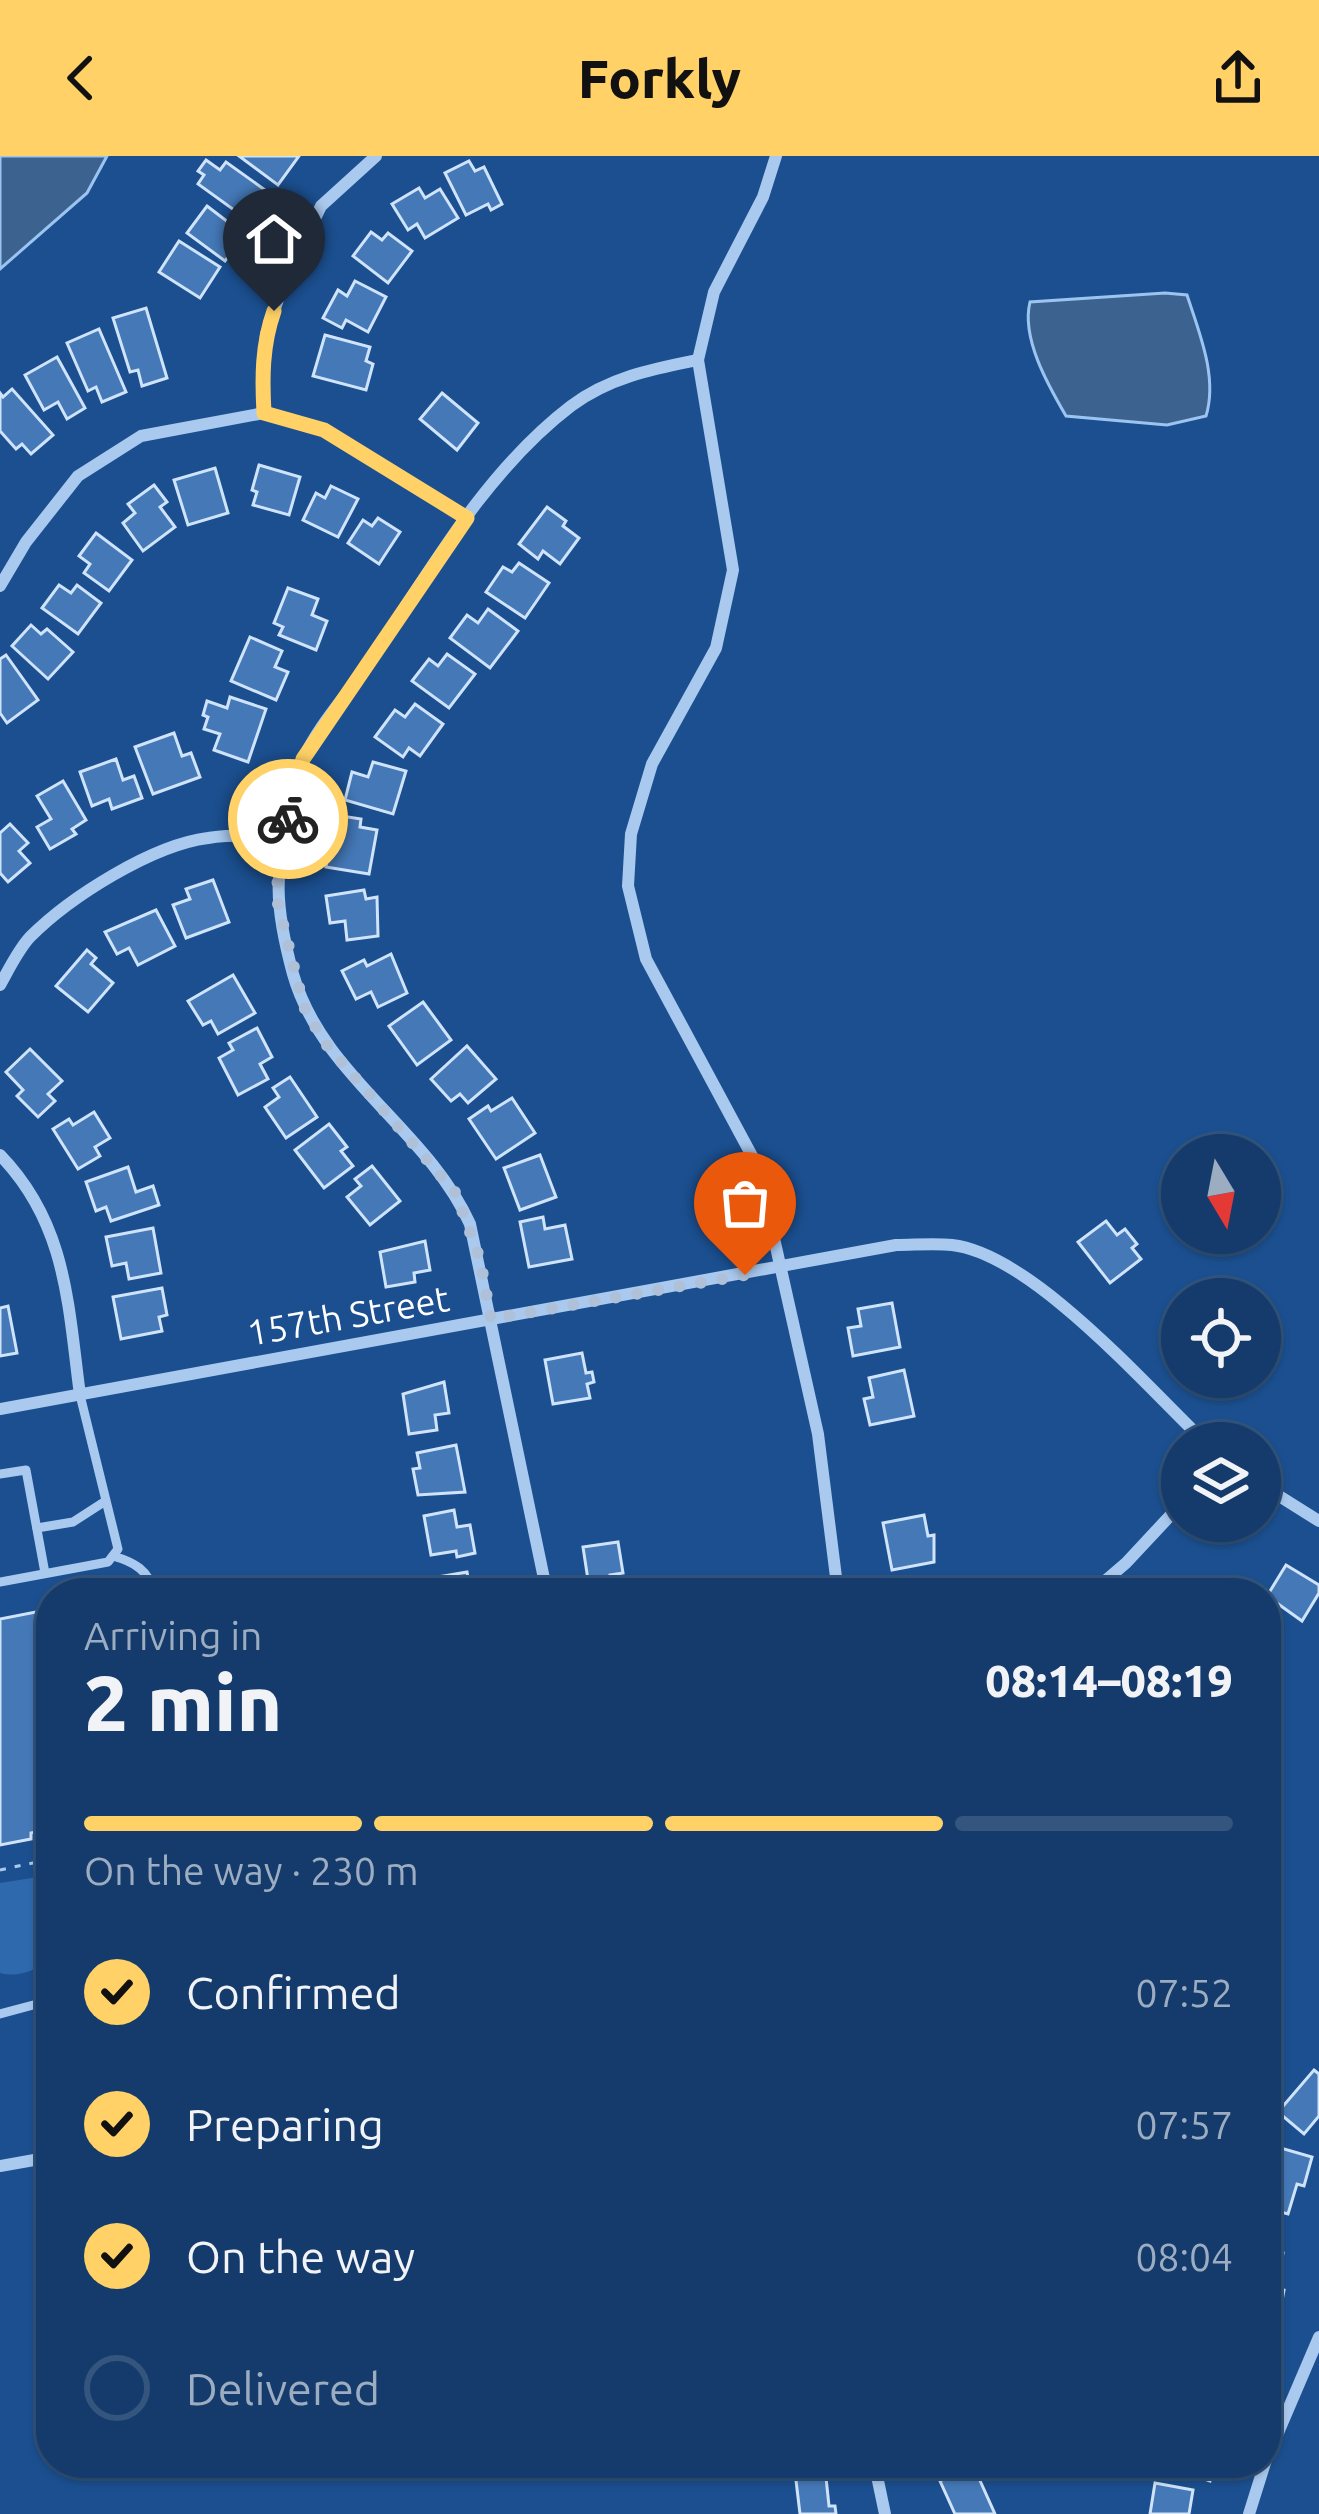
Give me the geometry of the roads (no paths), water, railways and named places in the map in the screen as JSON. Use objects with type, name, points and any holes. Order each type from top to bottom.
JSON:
[{"type":"street","points":[[264,413],[266,334],[282,289],[321,206],[376,156]]},
{"type":"street","points":[[776,156],[763,197],[714,292],[698,360],[733,570],[716,648],[652,764],[632,834],[629,903],[653,975],[758,1168],[818,1434],[836,1578]]},
{"type":"street","points":[[544,1578],[480,1259],[455,1192],[324,1042],[304,1007],[278,904],[277,861],[303,759],[467,518],[514,460],[572,405],[628,374],[698,360]]},
{"type":"street","points":[[0,586],[26,542],[78,476],[141,436],[264,413],[324,430],[467,518]]},
{"type":"street","points":[[0,985],[27,940],[80,897],[136,865],[176,845],[209,837],[283,836]]},
{"type":"street","points":[[0,1155],[42,1210],[61,1259],[80,1395]]},
{"type":"street","name":"157th Street","points":[[0,1409],[896,1245],[956,1245],[1006,1264],[1043,1287],[1184,1422]]},
{"type":"street","points":[[1281,1497],[1319,1521]]},
{"type":"street","points":[[1108,1578],[1161,1526]]},
{"type":"street","points":[[0,2166],[36,2160]]},
{"type":"street","points":[[1281,2427],[1319,2337]]},
{"type":"street","points":[[877,2478],[885,2514]]},
{"type":"street","points":[[1249,2514],[1261,2478]]},
{"type":"lane","points":[[0,1582],[108,1562],[118,1549],[80,1395]]},
{"type":"lane","points":[[0,1474],[26,1470],[45,1574]]},
{"type":"lane","points":[[37,1528],[73,1522],[104,1502]]},
{"type":"lane","points":[[113,1556],[140,1566],[149,1578]]},
{"type":"lane","points":[[0,2014],[36,2004]]}]
